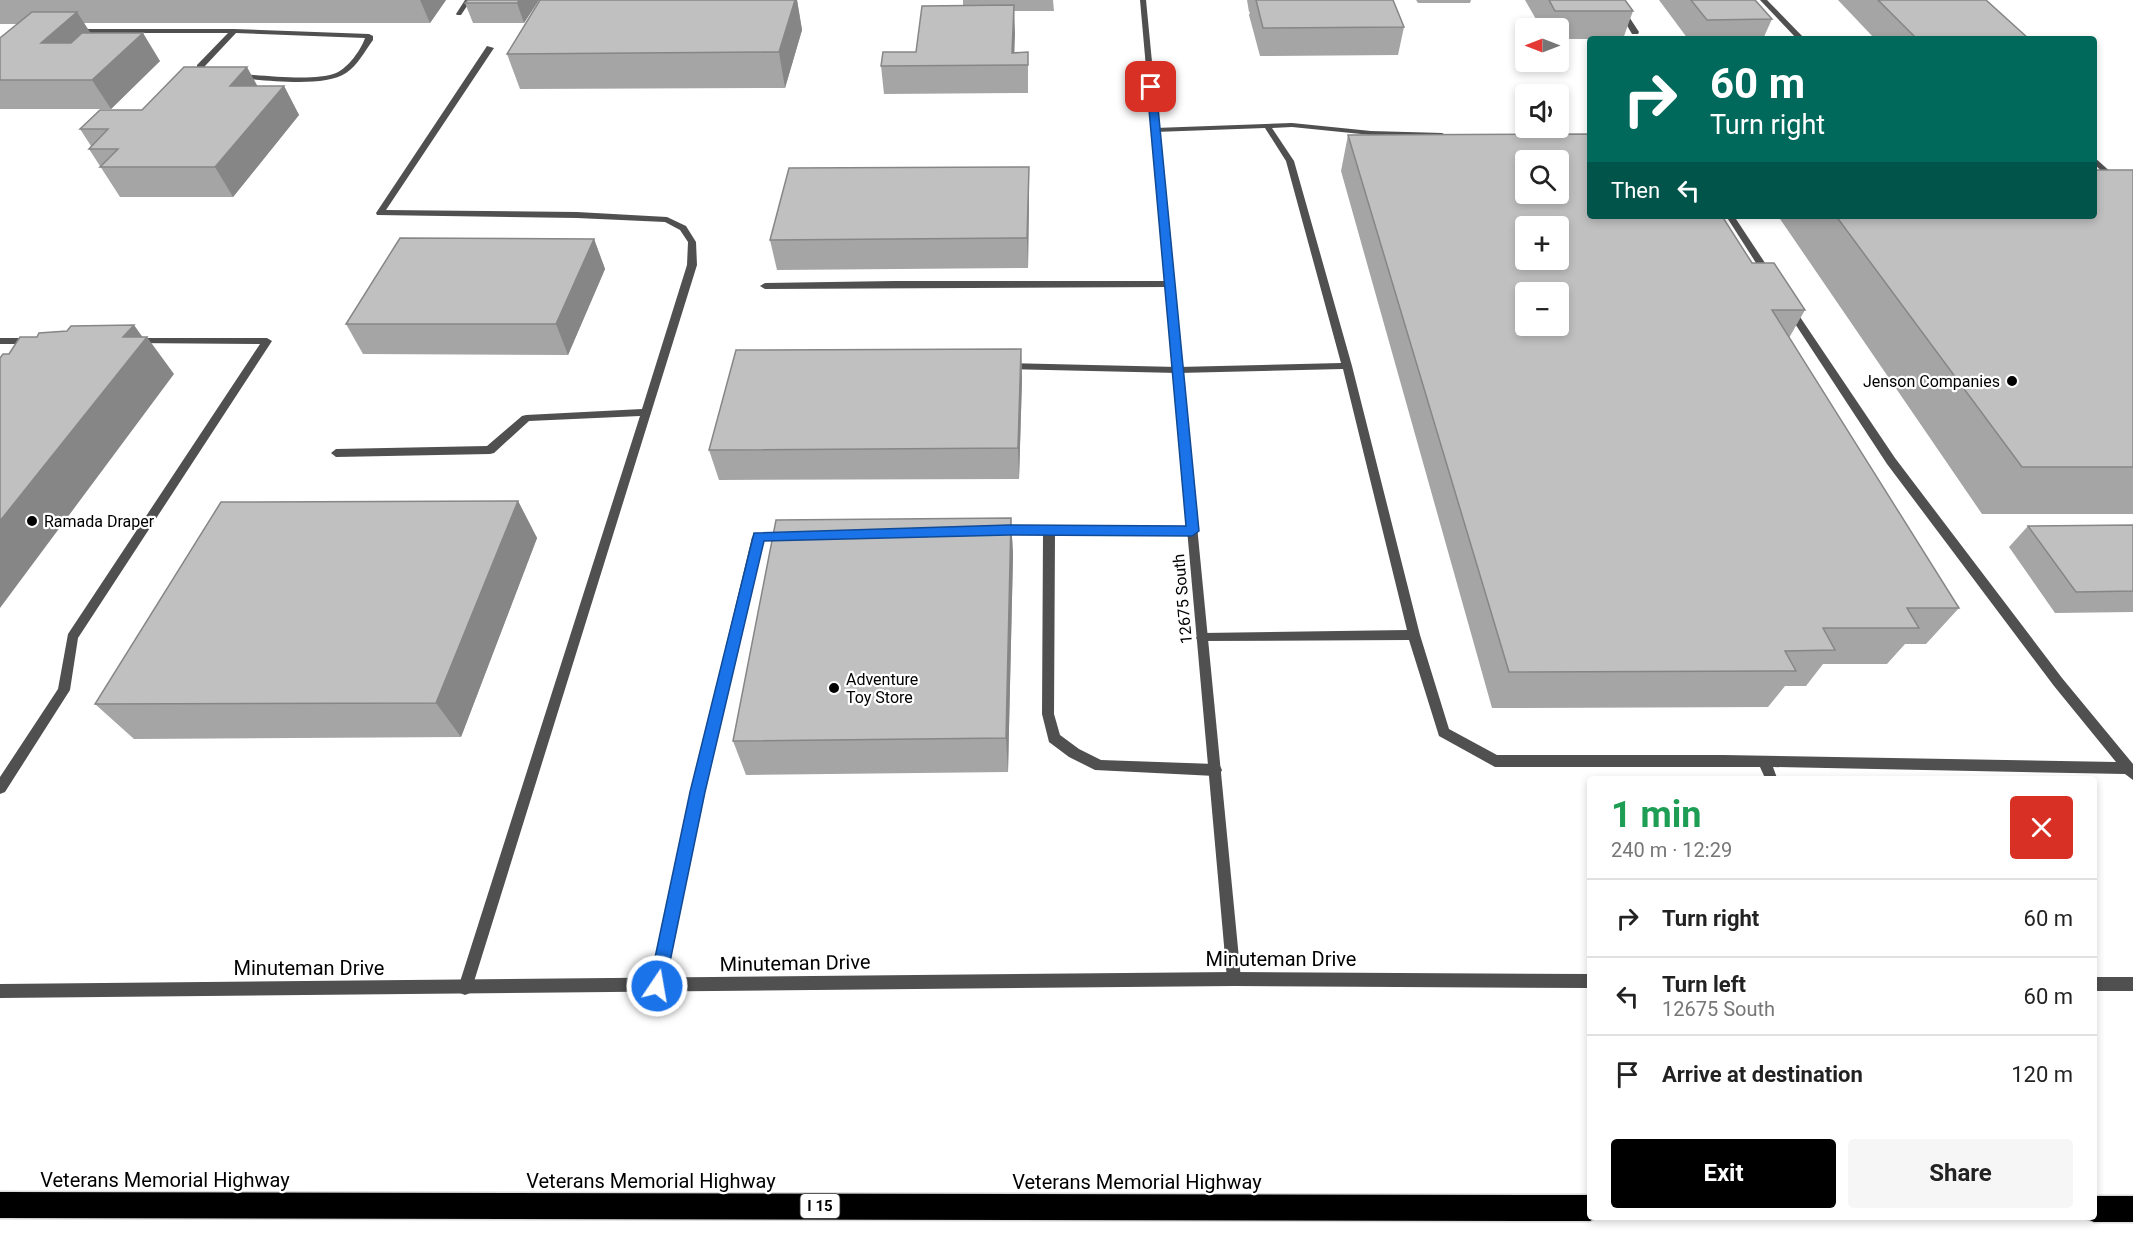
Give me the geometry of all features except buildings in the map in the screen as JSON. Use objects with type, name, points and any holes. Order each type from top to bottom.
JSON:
[{"type":"highway","name":"Veterans Memorial Highway","points":[[0,1205],[1587,1208]]},
{"type":"highway","points":[[2097,1209],[2133,1209]]},
{"type":"street","points":[[459,14],[468,0]]},
{"type":"street","name":"12675 South","points":[[1143,0],[1234,979]]},
{"type":"street","points":[[1615,0],[1635,32]]},
{"type":"street","points":[[1763,0],[1798,36]]},
{"type":"street","points":[[66,31],[234,31],[369,36],[369,40],[347,69],[339,75],[297,78],[229,76]]},
{"type":"street","points":[[218,76],[200,71],[201,65],[234,31]]},
{"type":"street","points":[[465,988],[692,265],[692,242],[683,228],[667,220],[577,215],[381,213],[490,48]]},
{"type":"street","points":[[1155,130],[1292,125],[1371,133],[1452,135]]},
{"type":"street","points":[[1267,126],[1290,161],[1347,366],[1414,635],[1444,732],[1495,760],[1764,762],[2130,771]]},
{"type":"street","points":[[2097,162],[2133,197]]},
{"type":"street","points":[[1732,219],[1891,461],[2058,682],[2130,771],[2133,782]]},
{"type":"street","points":[[765,286],[1170,284]]},
{"type":"street","points":[[0,341],[46,341]]},
{"type":"street","points":[[0,788],[64,690],[72,637],[267,341],[116,341]]},
{"type":"street","points":[[990,366],[1178,370],[1347,366]]},
{"type":"street","points":[[336,453],[490,450],[526,418],[646,412]]},
{"type":"street","points":[[985,531],[1192,531]]},
{"type":"street","points":[[1049,531],[1048,714],[1054,738],[1074,753],[1100,766],[1215,770]]},
{"type":"street","points":[[657,986],[698,792],[758,537],[806,536]]},
{"type":"street","points":[[1202,638],[1414,635]]},
{"type":"street","points":[[1764,762],[1770,776]]},
{"type":"street","name":"Minuteman Drive","points":[[0,991],[1234,979],[1587,981]]},
{"type":"street","points":[[2097,984],[2133,984]]},
{"type":"place","name":"Jenson Companies","points":[[2012,381]]},
{"type":"place","name":"Ramada Draper","points":[[32,521]]},
{"type":"place","name":"Adventure Toy Store","points":[[834,688]]},
{"type":"route","points":[[657,986],[729,653],[758,537],[1009,530],[1192,531],[1151,87]]}]
